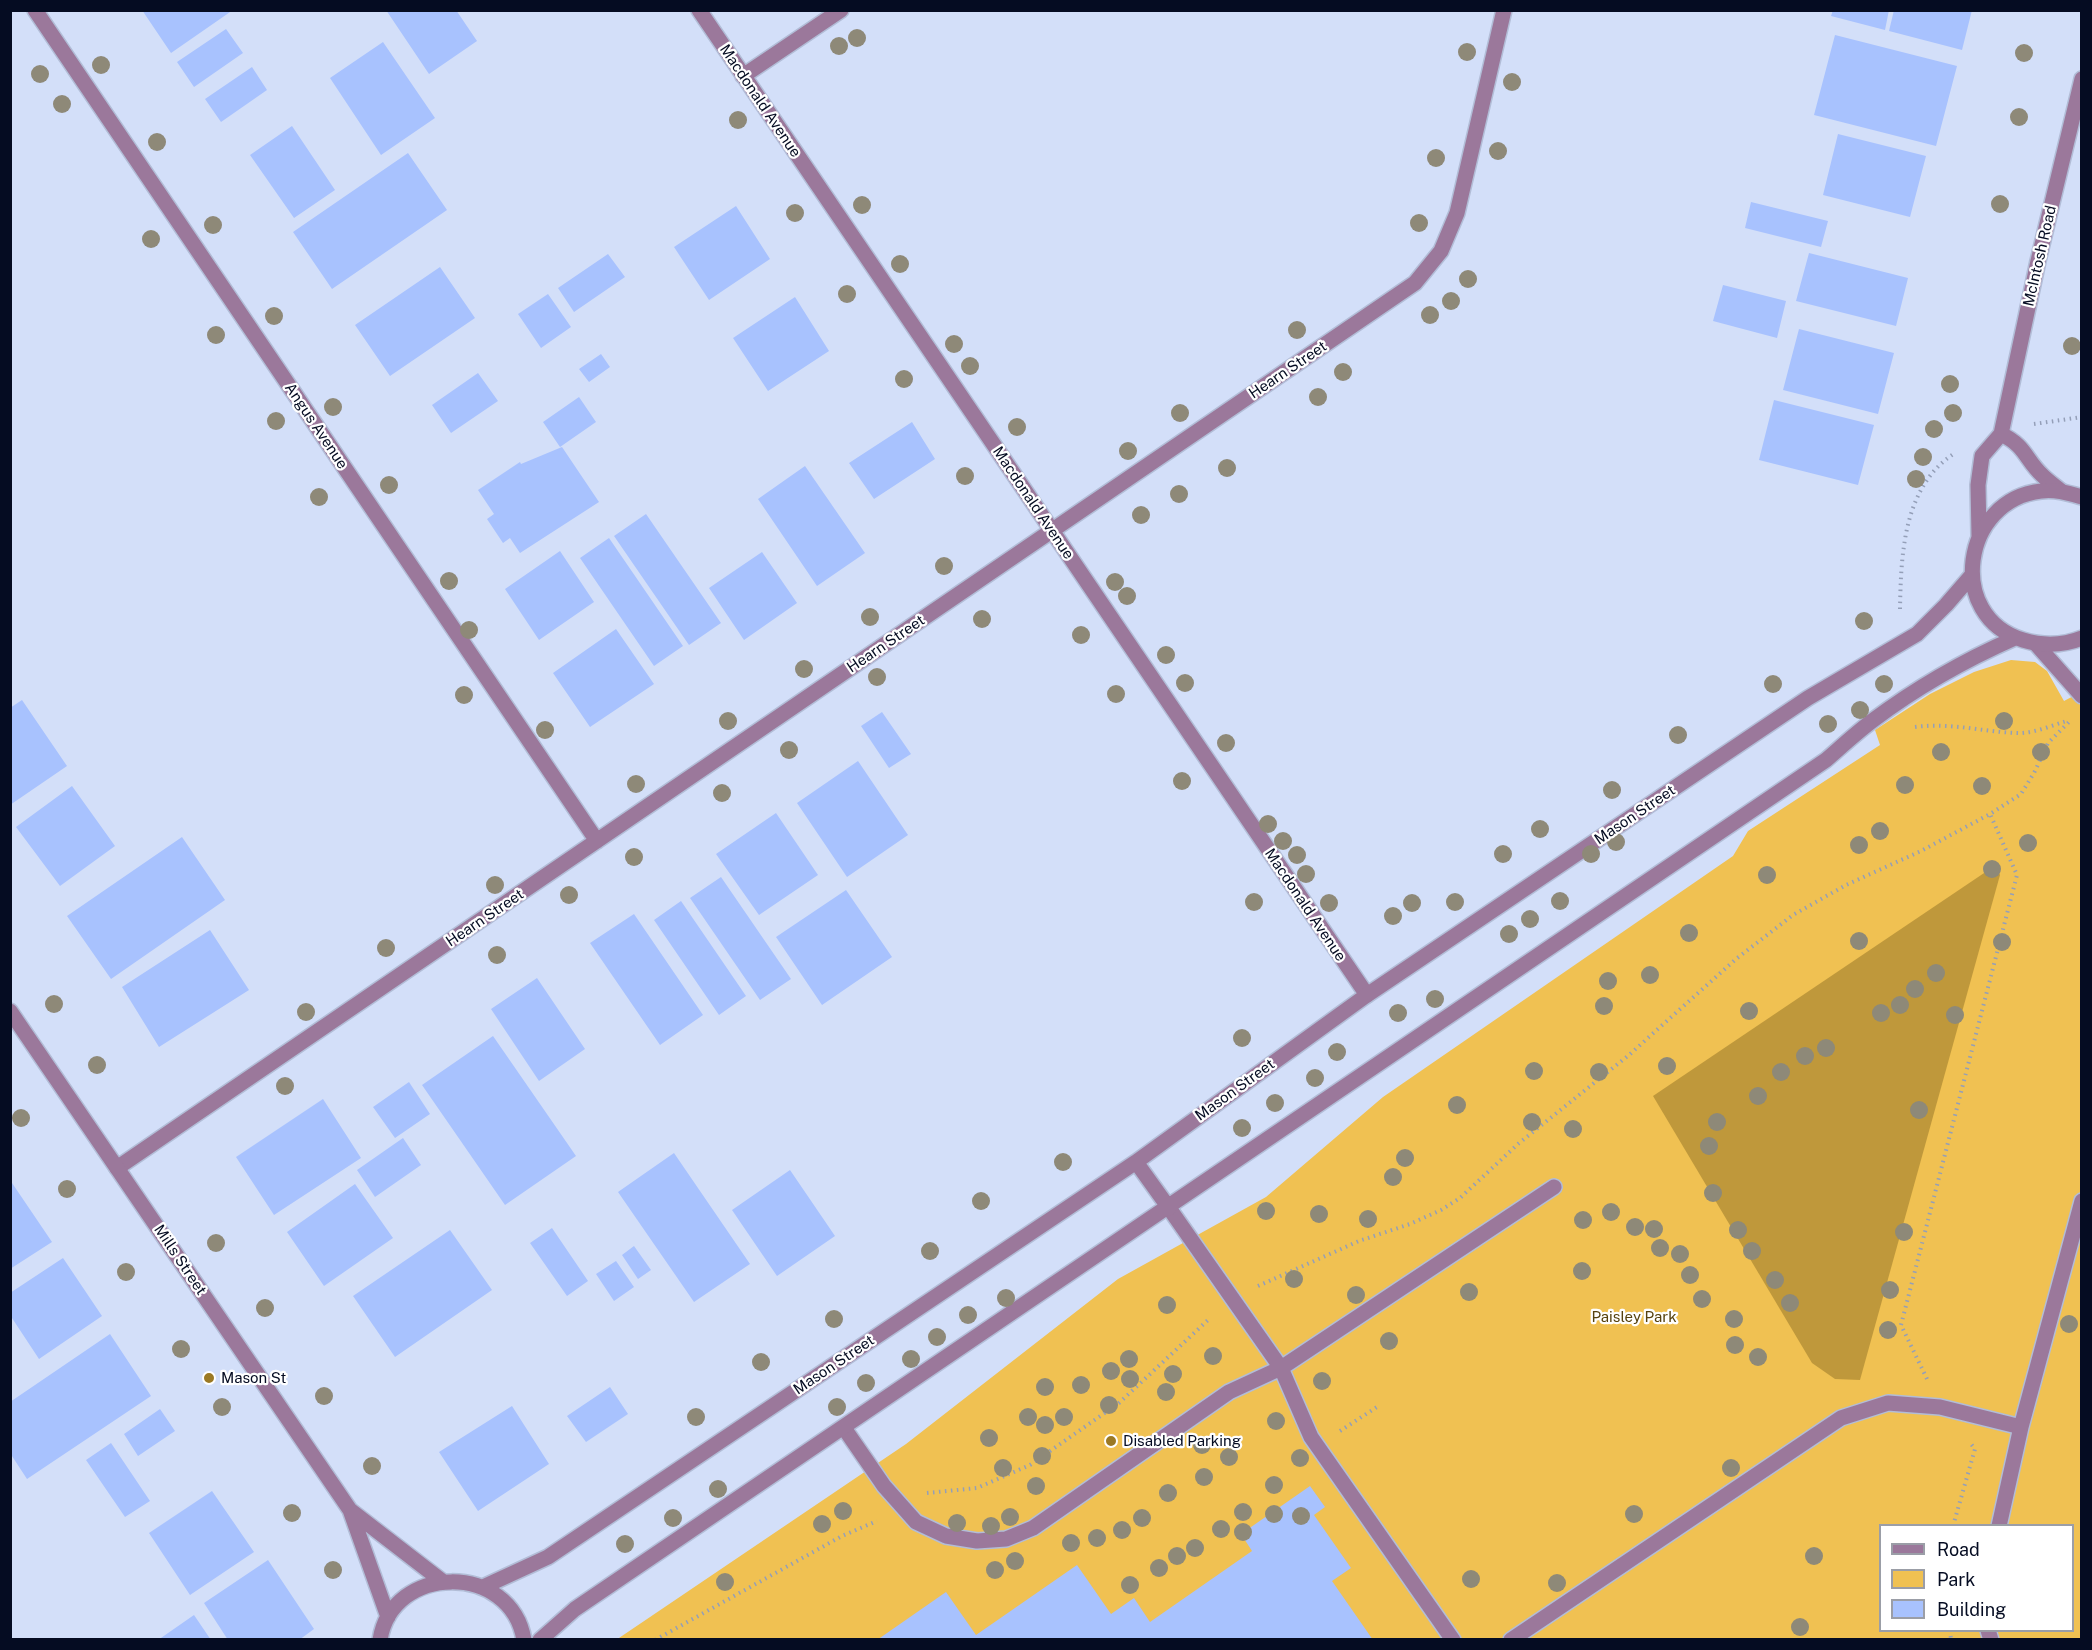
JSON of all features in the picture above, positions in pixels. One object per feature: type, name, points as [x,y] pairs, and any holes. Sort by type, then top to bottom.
[{"type":"street","name":"Angus Avenue","points":[[35,10],[597,841]]},
{"type":"street","name":"Macdonald Avenue","points":[[699,10],[1367,995]]},
{"type":"street","points":[[743,76],[841,10]]},
{"type":"street","name":"Hearn Street","points":[[117,1168],[1415,284],[1441,251],[1458,213],[1504,10]]},
{"type":"street","name":"McIntosh Road","points":[[1979,535],[1978,485],[1982,456],[2001,434],[2038,261],[2082,79]]},
{"type":"street","points":[[2001,434],[2014,440],[2041,474],[2061,491]]},
{"type":"street","points":[[2081,497],[2061,491],[2041,490],[2022,495],[2004,505],[1990,518],[1979,535],[1972,554],[1972,574],[1976,594],[1985,612],[1998,627],[2015,638],[2036,644],[2054,645],[2082,638]]},
{"type":"street","name":"Mason Street","points":[[483,1587],[548,1557],[1136,1162],[1367,995],[1798,705],[1917,634],[1972,574]]},
{"type":"street","points":[[540,1640],[575,1609],[1826,760],[1871,721],[1946,673],[1979,654],[2015,638]]},
{"type":"street","points":[[2036,644],[2082,696]]},
{"type":"street","name":"Mills Street","points":[[10,1011],[350,1510],[388,1617]]},
{"type":"street","points":[[1136,1162],[1281,1368],[1311,1437],[1453,1640]]},
{"type":"street","points":[[844,1428],[884,1486],[916,1522],[946,1536],[956,1538],[977,1541],[1006,1539],[1033,1528],[1229,1392],[1281,1368],[1554,1187]]},
{"type":"street","points":[[1999,1524],[2021,1427],[2082,1201]]},
{"type":"street","points":[[1511,1640],[1841,1418],[1888,1403],[1940,1407],[2021,1427]]},
{"type":"street","name":"Mills Street","points":[[350,1510],[442,1581]]},
{"type":"street","points":[[380,1640],[388,1617],[402,1600],[420,1587],[442,1581],[462,1581],[483,1587],[500,1598],[514,1613],[524,1640]]},
{"type":"path","points":[[2040,422],[2082,417]]},
{"type":"path","points":[[1898,617],[1900,562],[1914,504],[1931,476],[1958,451]]},
{"type":"path","points":[[1257,1287],[1359,1241],[1410,1224],[1441,1210],[1460,1198],[1518,1144],[1629,1055],[1763,936],[1846,885],[1921,851],[1990,814],[2021,794],[2048,743],[2071,720],[2025,733],[1996,732],[1937,724],[1906,729]]},
{"type":"path","points":[[1954,1524],[1975,1449],[1940,1407],[1901,1325],[2017,875],[1990,814]]},
{"type":"path","points":[[922,1494],[977,1488],[1030,1465],[1119,1403],[1208,1320]]},
{"type":"path","points":[[1336,1434],[1380,1406]]},
{"type":"path","points":[[655,1640],[842,1536],[881,1520]]},
{"type":"green space","name":"Paisley Park","points":[[2011,660],[2035,662],[2047,671],[2064,701],[2081,692],[2081,1639],[616,1640],[906,1444],[1118,1279],[1266,1197],[1383,1097],[1733,856],[1748,831],[1880,745],[1875,730],[1930,694],[1974,672]]},
{"type":"shaded area","points":[[1996,865],[2000,875],[1860,1380],[1835,1379],[1812,1363],[1653,1096]]},
{"type":"building","points":[[142,10],[233,10],[171,53]]},
{"type":"building","points":[[386,10],[456,10],[477,41],[429,74]]},
{"type":"building","points":[[1833,10],[1889,10],[1885,30],[1831,16]]},
{"type":"building","points":[[1894,10],[1972,10],[1962,50],[1889,31]]},
{"type":"building","points":[[226,29],[243,53],[194,87],[177,62]]},
{"type":"building","points":[[1835,35],[1957,66],[1936,146],[1814,115]]},
{"type":"building","points":[[383,42],[435,118],[381,155],[330,78]]},
{"type":"building","points":[[252,67],[267,90],[221,122],[205,99]]},
{"type":"building","points":[[292,126],[335,190],[294,218],[250,155]]},
{"type":"building","points":[[1838,134],[1926,156],[1910,217],[1823,195]]},
{"type":"building","points":[[408,153],[447,210],[332,289],[293,232]]},
{"type":"building","points":[[1751,202],[1828,221],[1821,247],[1745,228]]},
{"type":"building","points":[[736,206],[770,259],[709,300],[674,247]]},
{"type":"building","points":[[1809,253],[1908,278],[1896,326],[1796,301]]},
{"type":"building","points":[[608,254],[625,277],[574,312],[558,288]]},
{"type":"building","points":[[440,267],[475,318],[390,376],[355,325]]},
{"type":"building","points":[[1723,285],[1786,301],[1777,338],[1713,321]]},
{"type":"building","points":[[548,294],[571,327],[541,348],[518,314]]},
{"type":"building","points":[[795,297],[829,351],[768,391],[733,338]]},
{"type":"building","points":[[1799,329],[1894,353],[1878,414],[1783,390]]},
{"type":"building","points":[[601,354],[610,367],[589,382],[579,369]]},
{"type":"building","points":[[478,373],[498,401],[451,433],[432,405]]},
{"type":"building","points":[[579,397],[596,422],[560,447],[543,422]]},
{"type":"building","points":[[1774,400],[1874,425],[1858,485],[1759,460]]},
{"type":"building","points":[[912,422],[935,459],[874,499],[849,463]]},
{"type":"building","points":[[562,447],[599,502],[520,553],[510,538],[503,543],[487,519],[494,514],[478,490],[520,462],[521,464]]},
{"type":"building","points":[[805,466],[865,553],[817,586],[758,499]]},
{"type":"building","points":[[646,514],[721,623],[689,645],[614,536]]},
{"type":"building","points":[[609,538],[683,646],[654,666],[580,558]]},
{"type":"building","points":[[560,551],[594,602],[539,640],[505,589]]},
{"type":"building","points":[[762,552],[797,603],[744,640],[709,588]]},
{"type":"building","points":[[616,629],[654,684],[590,727],[553,673]]},
{"type":"building","points":[[22,700],[67,766],[10,805],[10,708]]},
{"type":"building","points":[[882,712],[911,754],[889,768],[861,726]]},
{"type":"building","points":[[858,761],[908,835],[847,877],[797,803]]},
{"type":"building","points":[[72,786],[115,846],[60,886],[16,827]]},
{"type":"building","points":[[776,813],[818,875],[759,915],[716,854]]},
{"type":"building","points":[[182,837],[225,900],[111,979],[67,916]]},
{"type":"building","points":[[721,877],[791,979],[760,1000],[690,898]]},
{"type":"building","points":[[846,890],[892,957],[822,1005],[776,937]]},
{"type":"building","points":[[681,901],[746,996],[719,1015],[654,920]]},
{"type":"building","points":[[634,914],[703,1015],[660,1045],[590,943]]},
{"type":"building","points":[[210,930],[249,990],[159,1047],[122,987]]},
{"type":"building","points":[[537,978],[585,1049],[539,1081],[491,1009]]},
{"type":"building","points":[[493,1036],[576,1156],[505,1205],[422,1085]]},
{"type":"building","points":[[409,1082],[430,1114],[395,1138],[373,1107]]},
{"type":"building","points":[[323,1099],[361,1158],[274,1215],[236,1157]]},
{"type":"building","points":[[403,1138],[421,1165],[375,1197],[357,1170]]},
{"type":"building","points":[[674,1153],[750,1264],[694,1302],[618,1192]]},
{"type":"building","points":[[790,1170],[835,1236],[777,1276],[732,1210]]},
{"type":"building","points":[[10,1180],[52,1242],[10,1269]]},
{"type":"building","points":[[355,1184],[393,1238],[324,1286],[287,1232]]},
{"type":"building","points":[[552,1228],[588,1281],[567,1296],[530,1243]]},
{"type":"building","points":[[450,1230],[492,1290],[395,1357],[353,1296]]},
{"type":"building","points":[[634,1246],[651,1270],[638,1279],[622,1255]]},
{"type":"building","points":[[63,1258],[102,1316],[39,1359],[10,1315],[10,1293]]},
{"type":"building","points":[[616,1261],[634,1287],[614,1301],[596,1274]]},
{"type":"building","points":[[110,1334],[151,1396],[27,1479],[10,1453],[10,1402]]},
{"type":"building","points":[[610,1387],[628,1414],[586,1442],[567,1416]]},
{"type":"building","points":[[512,1406],[549,1464],[478,1511],[439,1452]]},
{"type":"building","points":[[160,1409],[175,1431],[138,1456],[124,1434]]},
{"type":"building","points":[[111,1443],[150,1501],[125,1517],[86,1460]]},
{"type":"building","points":[[1310,1486],[1325,1507],[1314,1515],[1351,1568],[1332,1581],[1373,1640],[877,1640],[946,1592],[976,1635],[1077,1565],[1111,1614],[1134,1598],[1150,1622],[1252,1551],[1241,1534]]},
{"type":"building","points":[[212,1491],[254,1552],[190,1595],[149,1533]]},
{"type":"building","points":[[268,1560],[314,1629],[299,1640],[228,1640],[204,1603]]},
{"type":"building","points":[[194,1615],[211,1640],[158,1640]]},
{"type":"place","name":"Mason St","points":[[209,1378]]},
{"type":"place","name":"Disabled Parking","points":[[1111,1441]]}]
